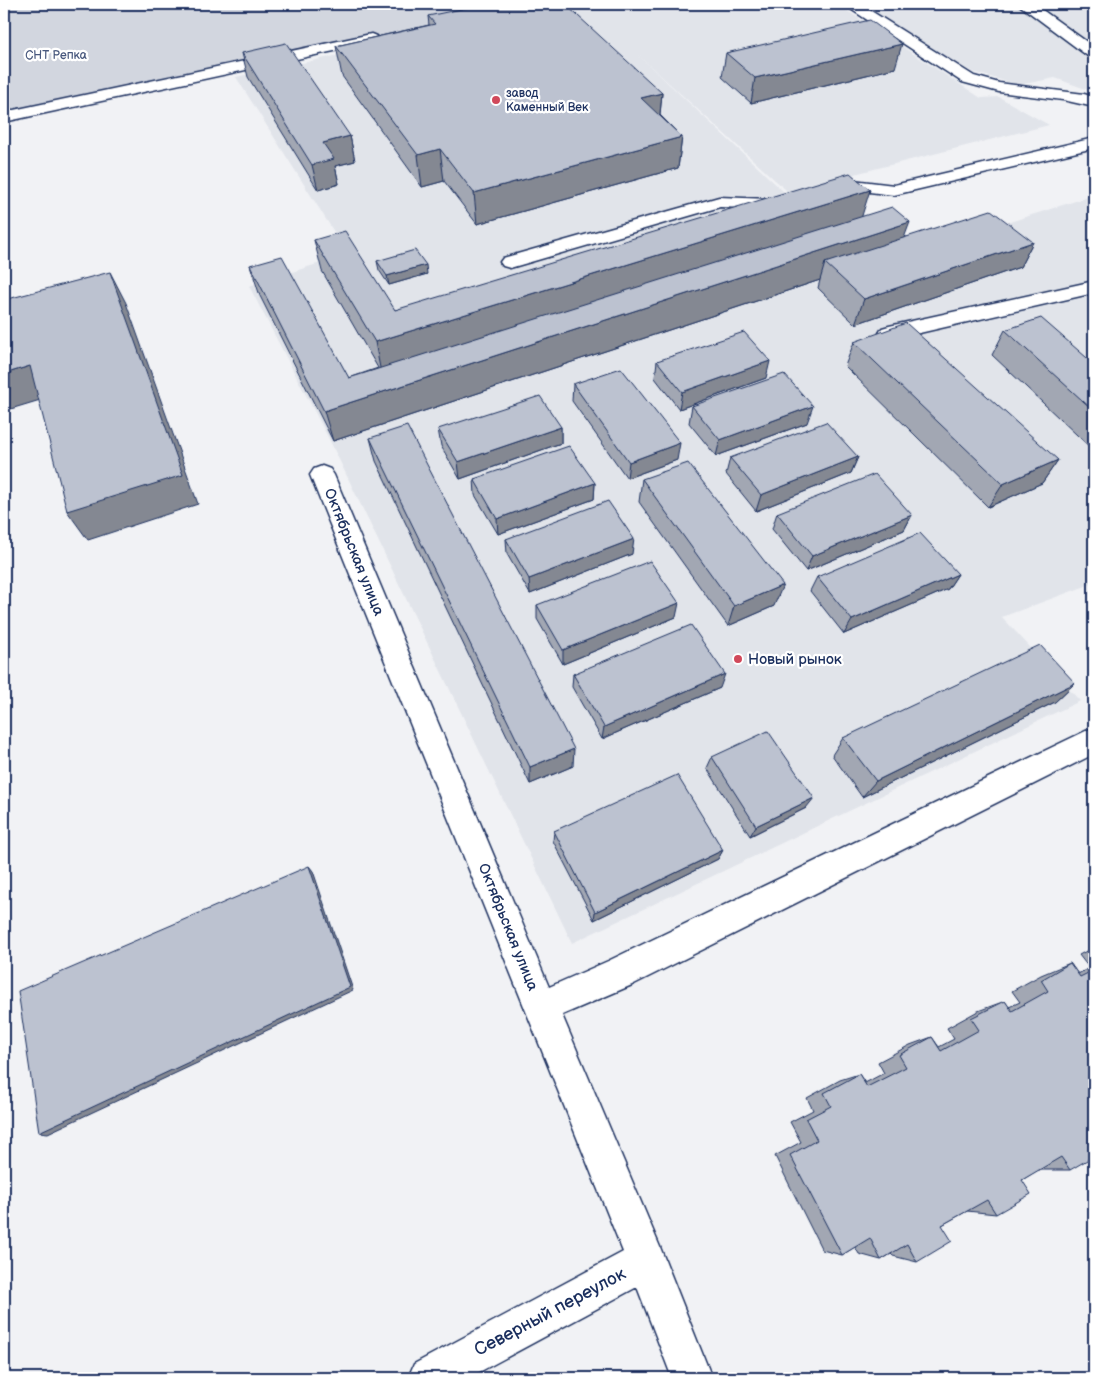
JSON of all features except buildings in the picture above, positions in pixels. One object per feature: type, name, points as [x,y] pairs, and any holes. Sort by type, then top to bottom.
[{"type":"street","points":[[850,4],[968,79],[983,85],[1061,95],[1094,102]]},
{"type":"street","points":[[1025,4],[1094,54]]},
{"type":"street","points":[[4,117],[391,35]]},
{"type":"street","points":[[510,262],[719,202],[768,204],[853,185],[894,190],[1094,143]]},
{"type":"street","points":[[889,334],[1094,286]]},
{"type":"street","name":"Октябрьская улица","points":[[322,475],[646,1261],[692,1378]]},
{"type":"street","points":[[540,1007],[620,973],[1094,740]]},
{"type":"street","name":"Северный переулок","points":[[428,1378],[646,1261]]},
{"type":"shaded area","points":[[579,4],[837,4],[981,98],[999,97],[1049,125],[787,191],[638,55],[800,207],[839,195],[913,253],[1094,195],[1094,583],[1002,617],[1080,701],[572,943],[332,445],[249,286],[348,254],[236,77]]},
{"type":"shaded area","points":[[862,4],[1094,4],[1094,92],[1055,78],[1019,85],[972,72],[928,47]]},
{"type":"green space","name":"СНТ Репка","points":[[4,4],[534,4],[4,118]]},
{"type":"place","name":"завод Каменный Век","points":[[496,100]]},
{"type":"place","name":"Новый рынок","points":[[738,659]]}]
